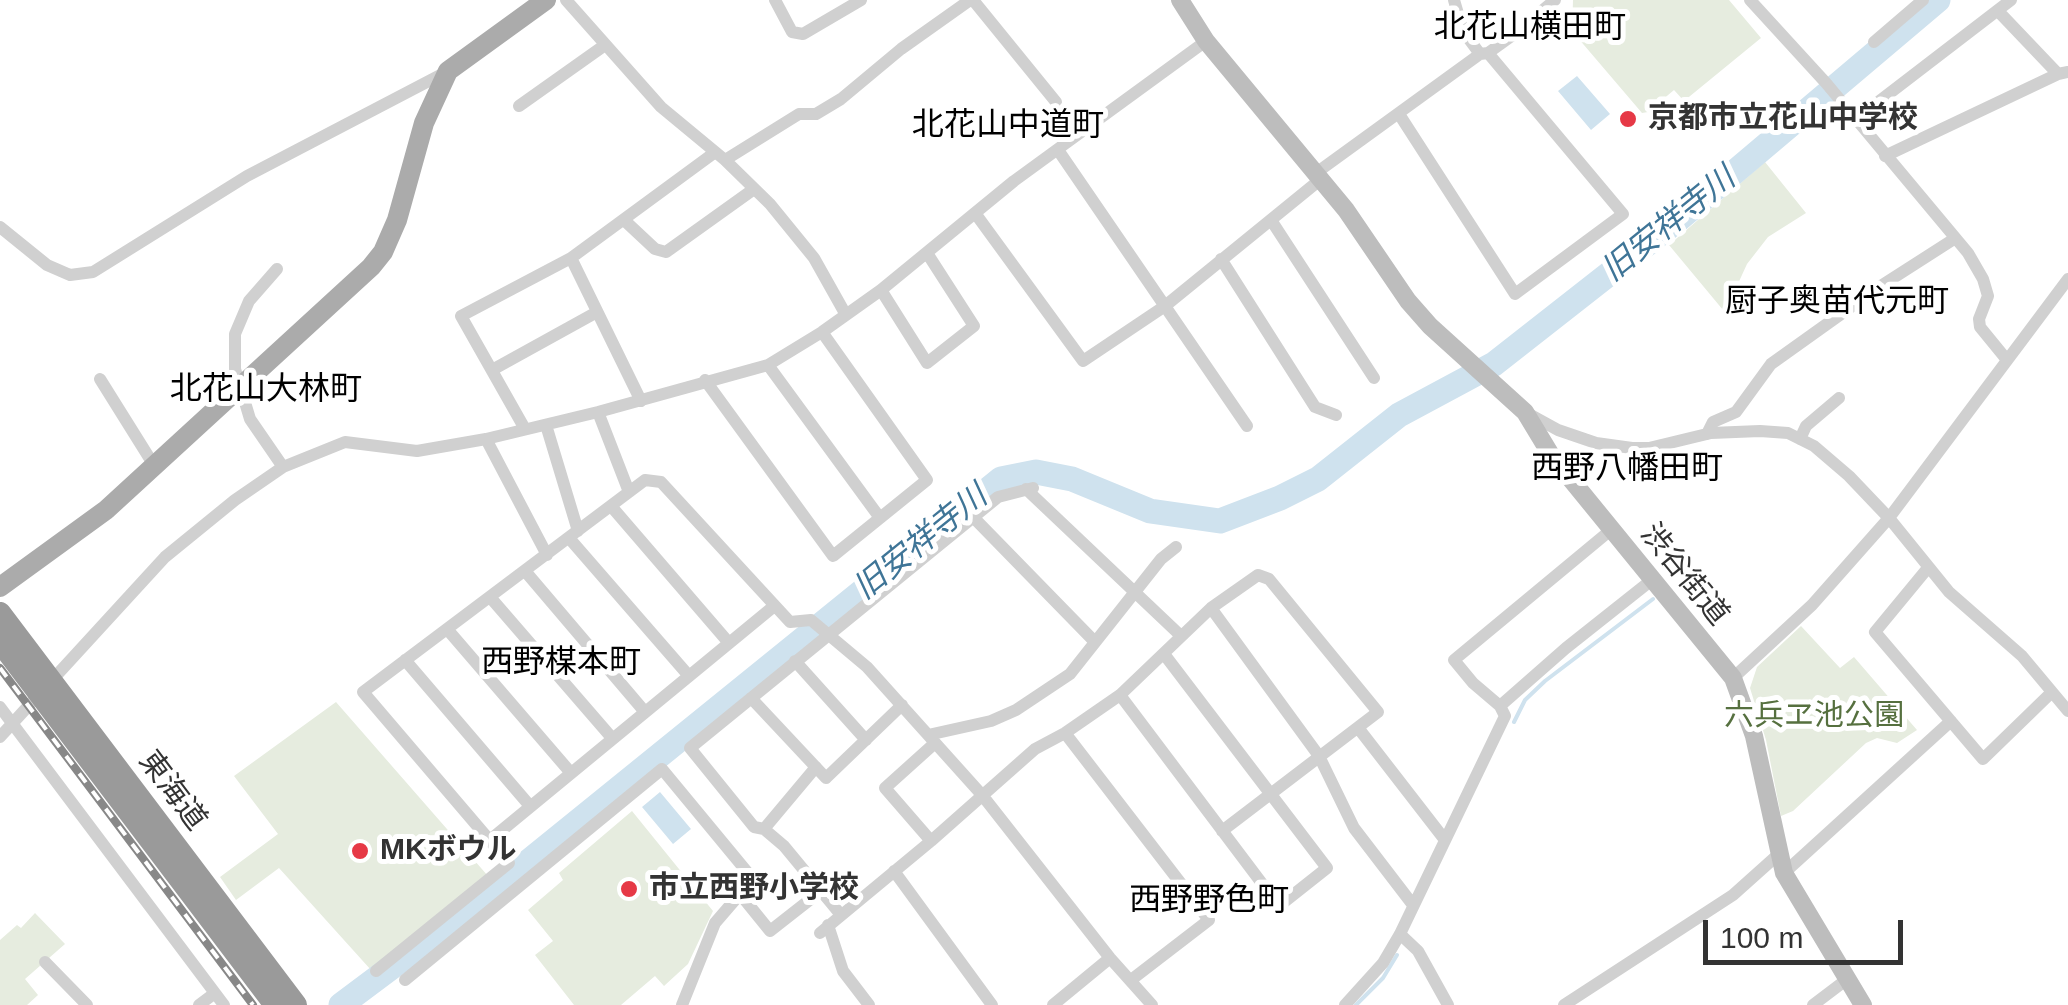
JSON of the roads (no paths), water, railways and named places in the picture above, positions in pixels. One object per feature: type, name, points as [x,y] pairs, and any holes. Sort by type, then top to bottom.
[{"type":"highway","name":"東海道","points":[[0,612],[46,689],[275,1005]]},
{"type":"highway","name":"東海道","points":[[0,642],[46,689],[296,1005]]},
{"type":"main road","points":[[0,587],[106,510],[378,259],[397,220],[424,123],[448,71],[546,0]]},
{"type":"main road","name":"渋谷街道","points":[[1182,1],[1206,41],[1319,176],[1408,300],[1524,412],[1551,455],[1734,678],[1754,736],[1784,873],[1863,1005]]},
{"type":"street","points":[[566,0],[662,108],[754,189],[814,258],[846,315]]},
{"type":"street","points":[[774,0],[792,32],[803,34],[861,0]]},
{"type":"street","points":[[526,429],[461,316],[571,258],[719,157],[799,114],[816,114],[841,99],[901,49],[971,0],[1056,102]]},
{"type":"street","points":[[1399,114],[1515,294],[1623,214],[1462,31],[1454,0]]},
{"type":"street","points":[[975,212],[1083,362],[1165,306],[1319,176],[1555,0]]},
{"type":"street","points":[[1750,0],[1968,253],[1983,279],[1988,301],[1978,318],[1980,327],[2007,360]]},
{"type":"street","points":[[1874,42],[1923,0]]},
{"type":"street","points":[[1856,119],[2011,0]]},
{"type":"street","points":[[1885,156],[2063,73],[1998,10]]},
{"type":"street","points":[[0,738],[165,557],[283,467],[346,442],[417,451],[486,440],[768,364],[881,290],[975,212],[1206,41]]},
{"type":"street","points":[[518,106],[605,46]]},
{"type":"street","points":[[0,226],[47,265],[70,275],[93,272],[247,176],[448,71]]},
{"type":"street","points":[[1058,150],[1248,426]]},
{"type":"street","points":[[624,220],[655,249],[666,252],[754,189]]},
{"type":"street","points":[[1271,220],[1374,378]]},
{"type":"street","points":[[1707,434],[1713,422],[1736,412],[1772,364],[1876,289],[1954,240]]},
{"type":"street","points":[[881,290],[927,363],[974,326],[927,252]]},
{"type":"street","points":[[571,258],[640,401]]},
{"type":"street","points":[[1221,259],[1315,408],[1336,415]]},
{"type":"street","points":[[277,269],[249,301],[235,334],[235,370],[250,419],[283,467]]},
{"type":"street","points":[[1734,678],[1812,605],[1889,518],[2068,279]]},
{"type":"street","points":[[492,370],[597,312]]},
{"type":"street","points":[[705,380],[833,556],[927,480],[822,332]]},
{"type":"street","points":[[768,364],[880,518]]},
{"type":"street","points":[[100,379],[155,467]]},
{"type":"street","points":[[1800,439],[1806,426],[1839,398]]},
{"type":"street","points":[[598,412],[629,492]]},
{"type":"street","points":[[1524,412],[1558,430],[1596,443],[1632,448],[1649,448],[1707,434],[1760,431],[1788,433],[1800,439],[1830,458],[1889,518],[1949,592],[2003,636],[2068,711]]},
{"type":"street","points":[[546,425],[574,534],[689,676]]},
{"type":"street","points":[[486,440],[547,555]]},
{"type":"street","points":[[376,971],[509,864],[363,692],[645,480],[661,482],[790,622],[812,620],[902,705],[982,796],[1152,1005]]},
{"type":"street","points":[[841,915],[784,846],[764,829],[754,827],[690,748],[973,516],[998,497],[1030,488],[1180,635]]},
{"type":"street","points":[[611,506],[729,643]]},
{"type":"street","points":[[973,516],[1094,642]]},
{"type":"street","points":[[1345,1005],[1383,962],[1400,934],[1505,716],[1500,706],[1454,660],[1612,529]]},
{"type":"street","points":[[932,841],[885,788],[931,739],[1016,710],[1070,674],[1161,559],[1176,547]]},
{"type":"street","points":[[1927,568],[1875,632],[1984,758],[2052,692]]},
{"type":"street","points":[[525,571],[645,712]]},
{"type":"street","points":[[869,1005],[842,971],[824,929],[932,841],[1035,749],[1120,696],[1180,635],[1258,575],[1270,579],[1378,712],[1222,831]]},
{"type":"street","points":[[1500,706],[1653,579]]},
{"type":"street","points":[[490,597],[612,738]]},
{"type":"street","points":[[490,840],[773,607]]},
{"type":"street","points":[[1211,608],[1319,756],[1354,828],[1413,905]]},
{"type":"street","points":[[447,629],[571,773]]},
{"type":"street","points":[[1120,696],[1279,906],[1326,868],[1164,654]]},
{"type":"street","points":[[405,660],[530,806]]},
{"type":"street","points":[[795,662],[866,740]]},
{"type":"street","points":[[751,698],[826,778],[902,705]]},
{"type":"street","points":[[0,707],[224,1005]]},
{"type":"street","points":[[1784,873],[1951,721]]},
{"type":"street","points":[[1359,728],[1445,840]]},
{"type":"street","points":[[1065,733],[1209,920],[1131,980]]},
{"type":"street","points":[[764,829],[816,768]]},
{"type":"street","points":[[404,980],[662,769],[748,874],[740,894],[716,923],[682,1005]]},
{"type":"street","points":[[1564,1005],[1732,895],[1781,852]]},
{"type":"street","points":[[894,871],[992,1005]]},
{"type":"street","points":[[476,890],[491,909]]},
{"type":"street","points":[[740,894],[770,930],[821,891]]},
{"type":"street","points":[[1400,934],[1418,951],[1448,1005]]},
{"type":"street","points":[[1053,1005],[1110,958]]},
{"type":"street","points":[[45,962],[87,1005]]},
{"type":"street","points":[[1812,1005],[1846,980]]},
{"type":"street","points":[[199,1005],[215,993]]},
{"type":"water","points":[[1577,76],[1610,114],[1591,130],[1558,91]]},
{"type":"water","points":[[660,792],[691,829],[673,844],[642,807]]},
{"type":"waterway","name":"旧安祥寺川","points":[[341,1005],[476,904],[1001,479],[1036,472],[1072,479],[1150,511],[1220,521],[1318,479],[1399,415],[1494,364],[1679,219],[1938,0]]},
{"type":"waterway","points":[[1514,722],[1525,700],[1545,681],[1653,599]]},
{"type":"waterway","points":[[1356,1005],[1383,978],[1397,955]]},
{"type":"railway","points":[[0,668],[253,1005]]},
{"type":"place","name":"京都市立花山中学校","points":[[1628,119]]},
{"type":"place","name":"MKボウル","points":[[360,851]]},
{"type":"place","name":"市立西野小学校","points":[[629,889]]},
{"type":"district","name":"北花山横田町","points":[[1530,28]]},
{"type":"district","name":"北花山中道町","points":[[1008,126]]},
{"type":"district","name":"厨子奥苗代元町","points":[[1837,302]]},
{"type":"district","name":"北花山大林町","points":[[266,390]]},
{"type":"district","name":"西野八幡田町","points":[[1627,469]]},
{"type":"district","name":"西野楳本町","points":[[561,663]]},
{"type":"district","name":"西野野色町","points":[[1209,901]]},
{"type":"park label","name":"六兵ヱ池公園","points":[[1814,717]]}]
